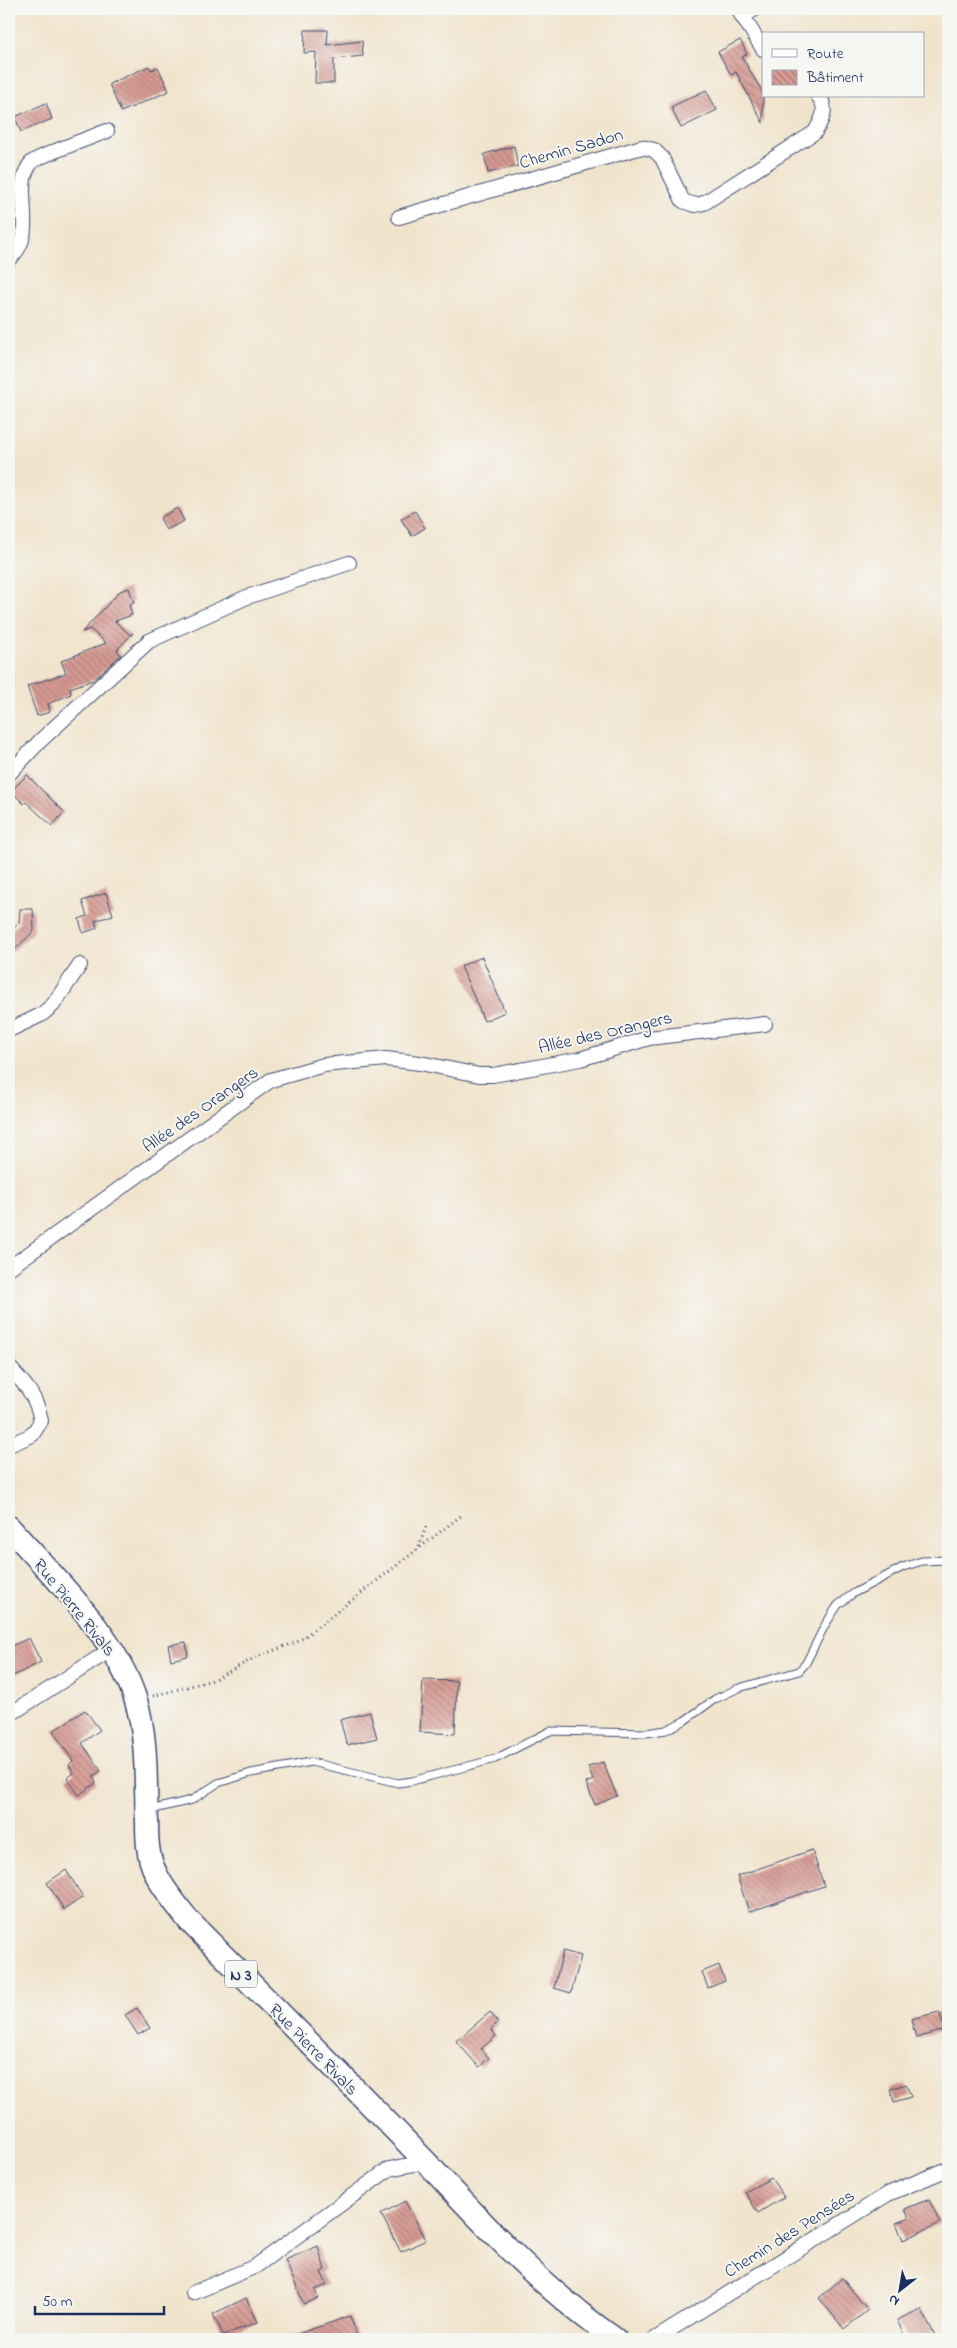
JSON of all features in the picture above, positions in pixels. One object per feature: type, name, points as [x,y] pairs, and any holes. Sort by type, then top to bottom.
[{"type":"main road","name":"Rue Pierre Rivals","points":[[9,1527],[99,1630],[112,1649],[136,1701],[143,1735],[149,1854],[163,1885],[189,1921],[530,2271],[565,2303],[614,2339]]},
{"type":"street","points":[[755,9],[740,13],[762,47]]},
{"type":"street","name":"Chemin Sadon","points":[[399,217],[642,147],[654,150],[662,158],[683,201],[695,205],[704,203],[815,132],[825,115],[823,101],[820,98]]},
{"type":"street","points":[[9,259],[20,247],[24,228],[25,175],[33,161],[107,131]]},
{"type":"street","points":[[9,774],[41,740],[149,641],[247,597],[349,563]]},
{"type":"street","points":[[9,1030],[41,1015],[53,1005],[80,965]]},
{"type":"street","name":"Allée des Orangers","points":[[9,1268],[271,1080],[324,1065],[386,1059],[420,1063],[479,1075],[493,1075],[580,1059],[649,1038],[765,1024]]},
{"type":"street","points":[[9,1367],[24,1382],[39,1405],[41,1420],[32,1436],[9,1445]]},
{"type":"street","points":[[9,1714],[112,1649]]},
{"type":"street","points":[[193,2293],[256,2266],[389,2169],[425,2162]]},
{"type":"street","name":"Chemin des Pensées","points":[[654,2339],[888,2194],[948,2169]]},
{"type":"lane","points":[[146,1810],[192,1800],[218,1783],[251,1773],[311,1762],[398,1783],[495,1759],[550,1731],[646,1732],[666,1730],[684,1721],[716,1699],[732,1692],[799,1671],[806,1663],[825,1625],[838,1605],[854,1593],[903,1567],[922,1561],[948,1560]]},
{"type":"path","points":[[136,1701],[213,1680],[256,1657],[299,1641],[462,1515]]},
{"type":"path","points":[[419,1547],[426,1526]]},
{"type":"building","points":[[305,30],[328,30],[327,45],[362,41],[363,56],[334,59],[334,83],[315,83],[316,52],[304,53]]},
{"type":"building","points":[[740,40],[747,54],[742,57],[762,91],[763,123],[736,72],[731,75],[718,52]]},
{"type":"building","points":[[149,66],[151,70],[158,67],[169,91],[121,112],[109,84]]},
{"type":"building","points":[[706,90],[717,110],[681,128],[671,107]]},
{"type":"building","points":[[46,103],[52,119],[21,132],[15,117]]},
{"type":"building","points":[[514,146],[518,166],[488,173],[484,154]]},
{"type":"building","points":[[177,508],[184,521],[166,530],[160,518]]},
{"type":"building","points":[[415,511],[425,528],[412,536],[401,519]]},
{"type":"building","points":[[129,588],[134,603],[129,605],[132,615],[115,621],[130,635],[133,633],[117,650],[121,655],[93,680],[70,688],[71,694],[48,704],[50,712],[37,716],[27,686],[66,673],[61,661],[106,643],[90,629],[82,632],[120,591]]},
{"type":"building","points":[[27,775],[64,812],[52,826],[11,791]]},
{"type":"building","points":[[106,893],[113,915],[95,921],[97,928],[83,933],[79,919],[87,916],[82,901]]},
{"type":"building","points":[[20,909],[33,909],[34,931],[9,955],[9,933],[19,923]]},
{"type":"building","points":[[482,957],[505,1012],[484,1021],[461,966]]},
{"type":"building","points":[[29,1638],[41,1662],[9,1678],[9,1647]]},
{"type":"building","points":[[186,1642],[188,1656],[171,1660],[168,1645]]},
{"type":"building","points":[[423,1680],[457,1681],[455,1734],[420,1732]]},
{"type":"building","points":[[85,1710],[100,1730],[82,1743],[101,1771],[93,1776],[96,1783],[79,1795],[67,1778],[74,1773],[69,1765],[73,1761],[53,1731]]},
{"type":"building","points":[[370,1712],[377,1738],[347,1745],[340,1720]]},
{"type":"building","points":[[603,1762],[617,1796],[595,1805],[586,1783],[593,1780],[588,1767]]},
{"type":"building","points":[[812,1850],[824,1886],[749,1912],[737,1876]]},
{"type":"building","points":[[66,1870],[83,1897],[64,1910],[47,1883]]},
{"type":"building","points":[[563,1951],[581,1956],[571,1993],[554,1988]]},
{"type":"building","points":[[719,1965],[725,1981],[708,1988],[702,1972]]},
{"type":"building","points":[[137,2008],[150,2028],[138,2035],[125,2015]]},
{"type":"building","points":[[490,2012],[498,2022],[491,2029],[496,2036],[481,2049],[489,2058],[479,2067],[456,2041]]},
{"type":"building","points":[[939,2012],[945,2030],[916,2038],[911,2019]]},
{"type":"building","points":[[906,2084],[911,2097],[894,2102],[890,2089]]},
{"type":"building","points":[[771,2178],[784,2197],[758,2213],[745,2192]]},
{"type":"building","points":[[929,2199],[940,2223],[903,2240],[896,2223],[909,2218],[905,2209]]},
{"type":"building","points":[[405,2201],[426,2240],[401,2252],[381,2214]]},
{"type":"building","points":[[318,2246],[325,2270],[321,2272],[327,2285],[315,2290],[318,2298],[304,2304],[285,2260]]},
{"type":"building","points":[[842,2278],[868,2310],[844,2329],[819,2298]]},
{"type":"building","points":[[246,2298],[258,2322],[223,2335],[213,2314]]},
{"type":"building","points":[[921,2309],[937,2339],[906,2339],[897,2320]]},
{"type":"building","points":[[350,2316],[358,2339],[290,2339],[289,2337]]}]
